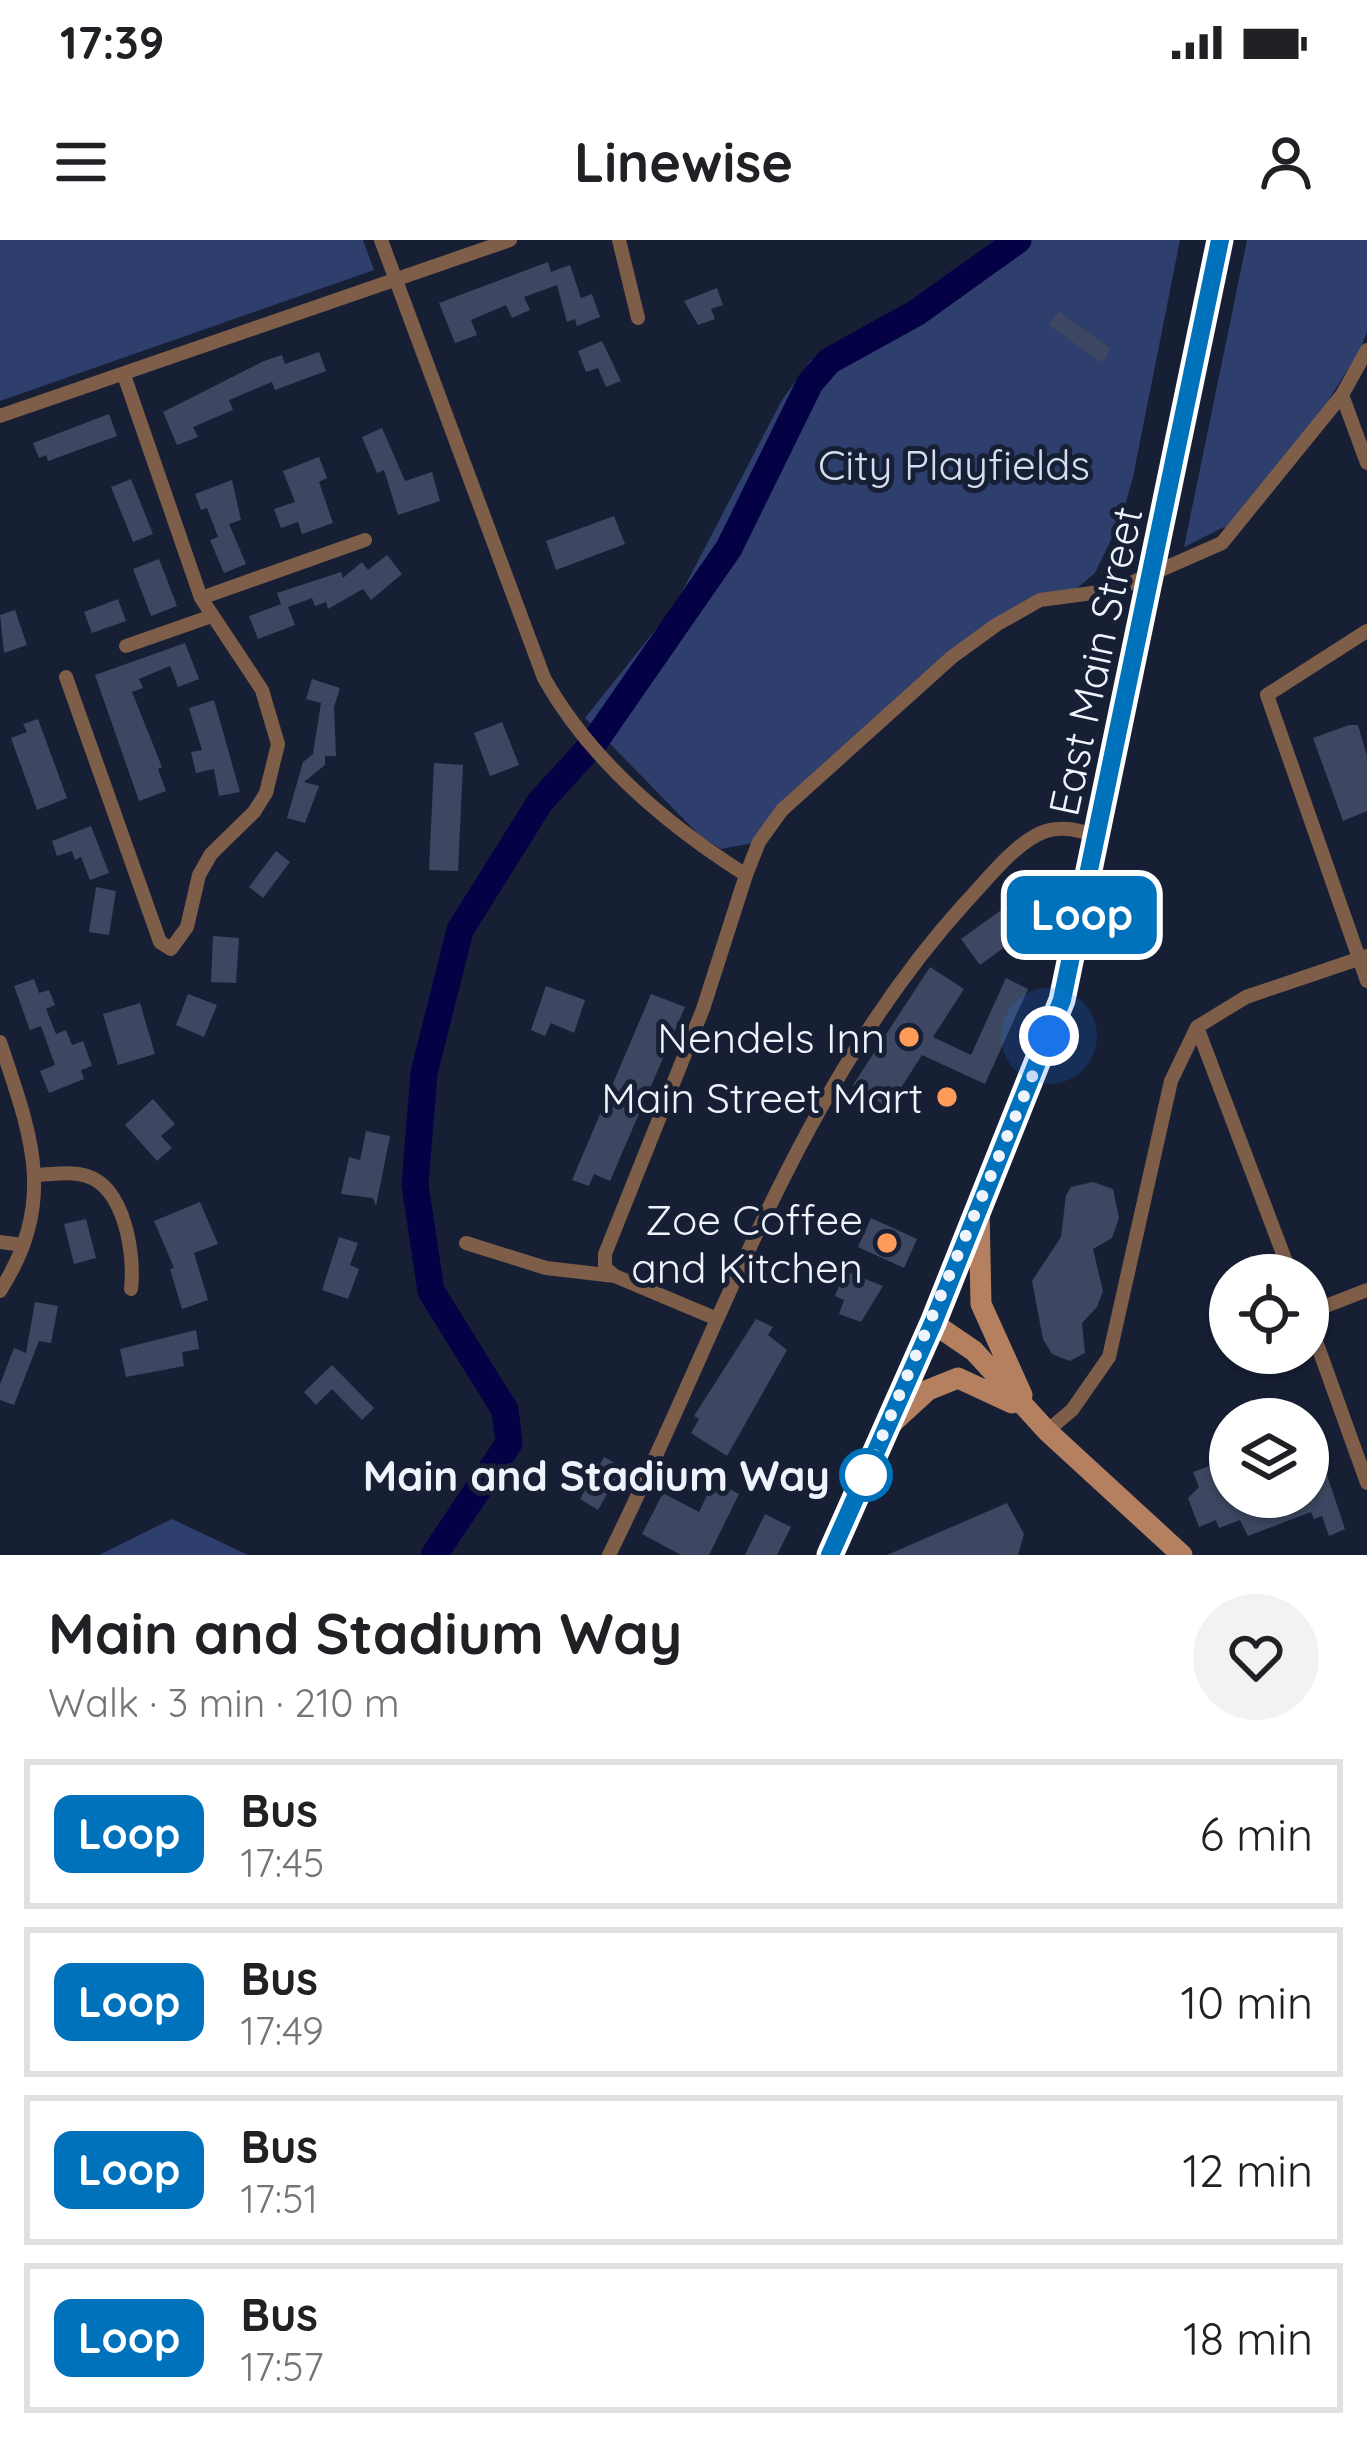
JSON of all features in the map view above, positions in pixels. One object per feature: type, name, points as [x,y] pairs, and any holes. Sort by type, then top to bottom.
[{"type":"main road","name":"East Main Street","points":[[830,1555],[891,1424],[1062,1000],[1100,836],[1220,240]]},
{"type":"main road","points":[[979,1209],[985,1322],[1029,1412]]},
{"type":"main road","points":[[933,1323],[974,1351],[1047,1431],[1182,1555]]},
{"type":"main road","points":[[891,1424],[928,1390],[958,1378],[1029,1412]]},
{"type":"street","points":[[381,240],[544,678],[578,728],[618,772],[691,840],[746,875]]},
{"type":"street","points":[[0,416],[509,240]]},
{"type":"street","points":[[619,240],[638,318]]},
{"type":"street","points":[[717,1319],[615,1276],[605,1268],[605,1254],[703,1009],[759,842],[782,810],[952,657],[996,625],[1040,600],[1115,590],[1195,559],[1234,531],[1342,395],[1367,350]]},
{"type":"street","points":[[66,677],[160,942],[171,949],[188,927],[200,875],[211,854],[254,812],[275,770],[273,717],[262,690],[201,598],[124,375]]},
{"type":"street","points":[[1342,395],[1367,463]]},
{"type":"street","points":[[201,598],[365,540]]},
{"type":"street","points":[[126,646],[209,616]]},
{"type":"street","points":[[1367,631],[1267,695],[1363,957],[1367,981]]},
{"type":"street","points":[[609,1555],[667,1438],[799,1141],[884,1000],[927,945],[1033,837],[1063,828],[1100,836]]},
{"type":"street","points":[[1047,1431],[1072,1410],[1109,1357],[1172,1081],[1197,1028],[1246,997],[1363,957]]},
{"type":"street","points":[[1197,1028],[1283,1254]]},
{"type":"street","points":[[0,1042],[30,1132],[38,1175],[22,1245],[0,1291]]},
{"type":"street","points":[[38,1175],[75,1174],[106,1187],[116,1201],[134,1266],[131,1289]]},
{"type":"street","points":[[0,1242],[22,1245]]},
{"type":"street","points":[[466,1243],[546,1268],[615,1276]]},
{"type":"street","points":[[1329,1307],[1367,1290]]},
{"type":"street","points":[[1328,1374],[1367,1483]]},
{"type":"green space","points":[[0,240],[363,240],[374,270],[0,401]]},
{"type":"green space","name":"City Playfields","points":[[995,240],[1180,240],[1121,519],[1095,573],[1070,594],[996,625],[878,723],[759,842],[721,849],[699,835],[585,718],[675,605],[782,400],[810,361],[899,310]]},
{"type":"green space","points":[[1247,240],[1367,240],[1367,332],[1326,404],[1228,530],[1224,527],[1184,547]]},
{"type":"green space","points":[[172,1519],[248,1555],[99,1555]]},
{"type":"building","points":[[548,262],[551,272],[570,265],[581,298],[592,294],[600,317],[577,326],[575,319],[567,322],[557,285],[524,297],[530,310],[512,318],[506,305],[471,320],[477,335],[455,343],[439,303]]},
{"type":"building","points":[[717,288],[723,305],[711,309],[715,319],[698,325],[684,301]]},
{"type":"building","points":[[1059,311],[1111,349],[1102,363],[1049,325]]},
{"type":"building","points":[[602,341],[621,381],[606,387],[598,368],[586,372],[578,351]]},
{"type":"building","points":[[319,352],[326,371],[275,390],[272,382],[229,400],[233,410],[193,427],[198,437],[177,445],[163,412],[264,361],[282,355],[285,364]]},
{"type":"building","points":[[109,414],[117,436],[48,461],[46,455],[39,458],[33,443]]},
{"type":"building","points":[[382,428],[405,481],[432,472],[440,501],[398,515],[384,470],[377,473],[362,437]]},
{"type":"building","points":[[319,457],[327,478],[319,482],[333,523],[302,534],[298,522],[281,528],[274,509],[295,502],[283,471]]},
{"type":"building","points":[[131,479],[153,534],[133,542],[111,487]]},
{"type":"building","points":[[232,480],[241,520],[229,524],[246,564],[224,573],[210,540],[218,537],[207,508],[201,510],[195,494]]},
{"type":"building","points":[[614,516],[625,544],[556,570],[546,541]]},
{"type":"building","points":[[387,555],[402,574],[371,600],[363,589],[328,609],[326,602],[315,606],[312,598],[288,607],[295,625],[258,639],[249,616],[281,604],[277,593],[341,572],[343,578],[362,562],[368,570]]},
{"type":"building","points":[[159,559],[177,606],[151,616],[133,569]]},
{"type":"building","points":[[118,599],[126,621],[92,633],[84,612]]},
{"type":"building","points":[[15,610],[27,645],[4,653],[0,615]]},
{"type":"building","points":[[185,643],[199,679],[178,687],[170,666],[139,679],[143,688],[132,692],[162,767],[158,769],[166,791],[139,801],[95,675]]},
{"type":"building","points":[[312,679],[340,688],[334,707],[336,756],[325,756],[325,765],[304,782],[319,786],[305,823],[287,818],[303,762],[313,754],[321,703],[306,699]]},
{"type":"building","points":[[214,700],[240,792],[219,796],[214,769],[196,773],[191,752],[202,750],[189,708]]},
{"type":"building","points":[[38,719],[67,798],[37,810],[11,738],[27,732],[23,724]]},
{"type":"building","points":[[502,722],[519,765],[490,776],[474,733]]},
{"type":"building","points":[[1358,725],[1367,756],[1367,811],[1343,821],[1313,738]]},
{"type":"building","points":[[434,763],[463,765],[458,871],[429,870]]},
{"type":"building","points":[[91,826],[109,873],[90,880],[81,857],[75,860],[72,851],[57,856],[52,841]]},
{"type":"building","points":[[276,851],[290,862],[263,898],[249,887]]},
{"type":"building","points":[[96,887],[116,891],[109,935],[89,932]]},
{"type":"building","points":[[1025,893],[1043,919],[980,965],[961,939]]},
{"type":"building","points":[[213,936],[239,938],[236,983],[211,982]]},
{"type":"building","name":"Nendels Inn","points":[[930,967],[964,989],[933,1037],[971,1055],[1006,978],[1028,989],[985,1084],[922,1055],[888,1108],[853,1085]]},
{"type":"building","points":[[34,979],[39,993],[49,990],[55,1005],[46,1009],[56,1034],[66,1030],[72,1045],[83,1041],[92,1066],[81,1070],[84,1079],[49,1093],[40,1071],[55,1065],[41,1026],[30,1030],[14,986]]},
{"type":"building","points":[[546,986],[585,1000],[574,1033],[551,1023],[545,1036],[531,1030]]},
{"type":"building","points":[[188,994],[217,1005],[204,1037],[176,1025]]},
{"type":"building","points":[[651,994],[685,1007],[610,1181],[594,1174],[589,1186],[572,1180]]},
{"type":"building","points":[[140,1003],[155,1054],[118,1065],[103,1014]]},
{"type":"building","points":[[153,1099],[175,1124],[161,1136],[172,1148],[157,1161],[125,1125]]},
{"type":"building","points":[[366,1131],[390,1136],[376,1206],[373,1198],[341,1194],[349,1157],[360,1160]]},
{"type":"building","points":[[1093,1182],[1113,1189],[1119,1218],[1112,1238],[1093,1249],[1103,1291],[1097,1307],[1082,1323],[1085,1353],[1070,1361],[1052,1354],[1043,1339],[1032,1281],[1061,1237],[1066,1195],[1071,1187]]},
{"type":"building","points":[[200,1202],[218,1244],[194,1253],[208,1300],[182,1309],[170,1269],[174,1268],[154,1221]]},
{"type":"building","name":"Zoe Coffee and Kitchen","points":[[871,1218],[917,1239],[904,1268],[858,1247]]},
{"type":"building","points":[[86,1219],[96,1258],[74,1264],[64,1224]]},
{"type":"building","points":[[339,1237],[358,1243],[350,1265],[359,1269],[348,1299],[322,1290]]},
{"type":"building","points":[[845,1271],[883,1286],[861,1322],[839,1314],[844,1300],[835,1296]]},
{"type":"building","points":[[35,1302],[58,1306],[51,1343],[39,1341],[14,1405],[0,1400],[0,1384],[14,1348],[26,1353]]},
{"type":"building","points":[[756,1319],[773,1327],[768,1335],[787,1350],[727,1456],[691,1433],[699,1419],[694,1416]]},
{"type":"building","points":[[196,1330],[199,1349],[182,1352],[184,1366],[126,1377],[120,1349]]},
{"type":"building","points":[[332,1365],[374,1408],[362,1420],[332,1389],[316,1405],[304,1392]]},
{"type":"building","points":[[604,1457],[622,1467],[598,1510],[580,1499]]},
{"type":"building","points":[[1209,1466],[1209,1518],[1295,1518],[1248,1536],[1240,1520],[1219,1528],[1216,1520],[1199,1527],[1188,1498],[1199,1487],[1193,1472]]},
{"type":"building","points":[[714,1481],[739,1494],[709,1555],[681,1555],[642,1534],[663,1493],[699,1512]]},
{"type":"building","points":[[1329,1481],[1345,1529],[1329,1536],[1323,1518],[1329,1518]]},
{"type":"building","points":[[1007,1503],[1024,1534],[1018,1555],[887,1555]]},
{"type":"building","points":[[765,1514],[791,1527],[777,1555],[745,1555]]},
{"type":"waterway","points":[[434,1555],[509,1443],[505,1410],[431,1291],[415,1185],[424,1073],[460,930],[540,802],[593,744],[729,548],[810,383],[829,361],[916,313],[1018,240]]},
{"type":"bus line","name":"Loop","points":[[830,1555],[891,1424],[1062,1000],[1104,816],[1220,240]]},
{"type":"place","name":"Nendels Inn","points":[[909,1037]]},
{"type":"place","name":"Main Street Mart","points":[[947,1097]]},
{"type":"place","name":"Zoe Coffee and Kitchen","points":[[887,1243]]},
{"type":"place","name":"Main and Stadium Way","points":[[866,1475]]},
{"type":"route","points":[[866,1475],[1049,1036]]}]
